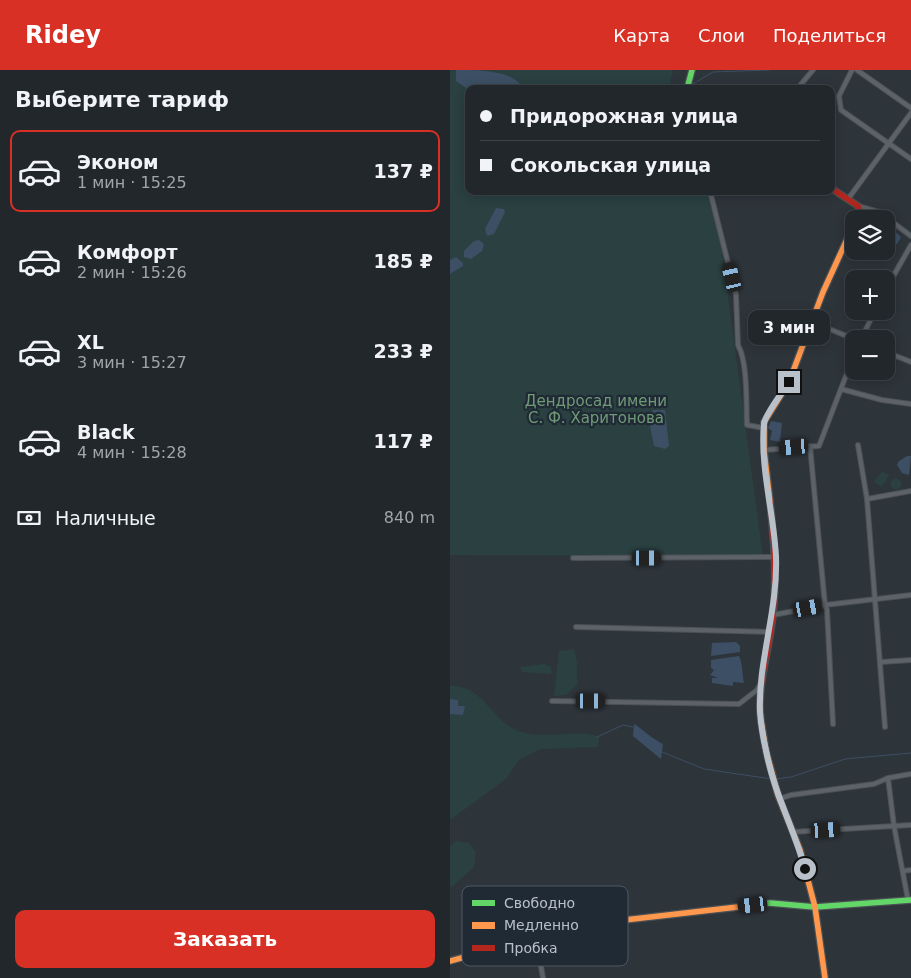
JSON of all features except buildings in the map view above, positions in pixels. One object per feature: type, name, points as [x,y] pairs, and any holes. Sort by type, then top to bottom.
[{"type":"street","points":[[687,85],[692,70]]},
{"type":"street","points":[[800,85],[813,70]]},
{"type":"street","points":[[852,70],[839,96],[841,110],[911,159]]},
{"type":"street","points":[[857,70],[911,108]]},
{"type":"street","points":[[848,199],[911,113]]},
{"type":"street","points":[[835,191],[858,206],[879,212],[911,236]]},
{"type":"street","points":[[711,195],[736,295],[738,345],[741,350],[744,375],[747,425],[764,428]]},
{"type":"street","points":[[858,206],[860,210]]},
{"type":"street","points":[[895,273],[911,244]]},
{"type":"street","points":[[825,978],[815,906],[800,850],[779,799],[773,779],[766,752],[760,712],[762,681],[773,615],[776,558],[764,450],[764,422],[789,382],[845,245]]},
{"type":"street","points":[[812,322],[845,335]]},
{"type":"street","points":[[895,356],[911,362]]},
{"type":"street","points":[[764,450],[819,446],[845,379]]},
{"type":"street","points":[[841,389],[882,400],[911,404]]},
{"type":"street","points":[[810,446],[824,605],[827,610],[834,724]]},
{"type":"street","points":[[858,446],[867,498],[886,727]]},
{"type":"street","points":[[867,498],[911,491]]},
{"type":"street","points":[[573,558],[776,558]]},
{"type":"street","points":[[773,615],[824,605],[911,596]]},
{"type":"street","points":[[576,627],[770,632]]},
{"type":"street","points":[[881,662],[911,660]]},
{"type":"street","points":[[552,701],[739,704],[758,690],[762,681]]},
{"type":"street","points":[[779,799],[791,795],[874,784],[888,778],[911,774]]},
{"type":"street","points":[[628,920],[770,903],[815,906],[910,900],[894,826],[888,778]]},
{"type":"street","points":[[792,832],[911,825]]},
{"type":"street","points":[[903,871],[911,870]]},
{"type":"green space","name":"Дендросад имени С. Ф. Харитонова","points":[[450,70],[673,70],[670,85],[465,85],[465,195],[709,195],[720,237],[763,557],[450,555]]},
{"type":"green space","points":[[882,471],[889,475],[882,487],[874,482]]},
{"type":"green space","points":[[896,478],[902,484],[896,490],[890,484]]},
{"type":"green space","points":[[574,649],[577,663],[577,685],[566,695],[554,696],[559,651]]},
{"type":"green space","points":[[544,664],[551,667],[551,674],[522,672],[520,667]]},
{"type":"green space","points":[[450,686],[469,690],[477,695],[497,716],[512,728],[522,732],[545,735],[589,734],[599,737],[598,747],[540,749],[519,760],[506,779],[450,820]]},
{"type":"green space","points":[[456,841],[469,843],[476,852],[474,867],[453,886],[450,886],[450,846]]},
{"type":"water","points":[[456,70],[483,71],[509,76],[521,85],[465,85],[465,87],[456,81]]},
{"type":"water","points":[[496,208],[504,209],[505,212],[494,234],[487,236],[485,229]]},
{"type":"water","points":[[895,231],[901,237],[897,244],[895,244]]},
{"type":"water","points":[[479,240],[484,244],[482,251],[471,259],[464,257],[464,251],[474,241]]},
{"type":"water","points":[[456,257],[463,263],[463,266],[450,274],[450,260]]},
{"type":"water","points":[[653,410],[665,410],[669,446],[665,449],[654,446],[648,416]]},
{"type":"water","points":[[771,421],[782,423],[780,442],[770,440],[772,431],[768,428]]},
{"type":"water","points":[[907,456],[911,456],[909,475],[902,473],[897,465],[899,461]]},
{"type":"water","points":[[736,642],[740,646],[740,652],[711,656],[712,643]]},
{"type":"water","points":[[739,656],[744,683],[733,682],[733,686],[712,683],[712,678],[718,678],[710,675],[714,670],[711,668],[711,660]]},
{"type":"water","points":[[450,699],[458,700],[458,706],[465,706],[463,715],[450,714]]},
{"type":"water","points":[[634,724],[663,744],[661,759],[633,736]]},
{"type":"waterway","points":[[691,85],[713,72],[769,70]]},
{"type":"waterway","points":[[597,737],[623,725],[633,727]]},
{"type":"waterway","points":[[662,752],[704,769],[772,779]]},
{"type":"waterway","points":[[776,779],[791,777],[845,759],[911,753]]},
{"type":"traffic: fast","points":[[688,85],[692,70]]},
{"type":"traffic: fast","points":[[755,905],[770,903],[815,907],[911,900]]},
{"type":"traffic: slow","points":[[770,502],[764,450],[764,422],[789,382],[823,292],[845,244]]},
{"type":"traffic: slow","points":[[761,721],[766,751],[778,795],[800,850],[815,907],[825,978]]},
{"type":"traffic: slow","points":[[628,920],[755,905]]},
{"type":"traffic: slow","points":[[450,961],[462,958]]},
{"type":"traffic: jam","points":[[835,191],[858,206],[860,210]]},
{"type":"traffic: jam","points":[[761,721],[760,694],[771,627],[775,586],[770,502]]},
{"type":"route","points":[[789,382],[764,422],[764,450],[776,558],[773,615],[762,681],[760,712],[766,752],[778,795],[800,850],[805,869]]}]
